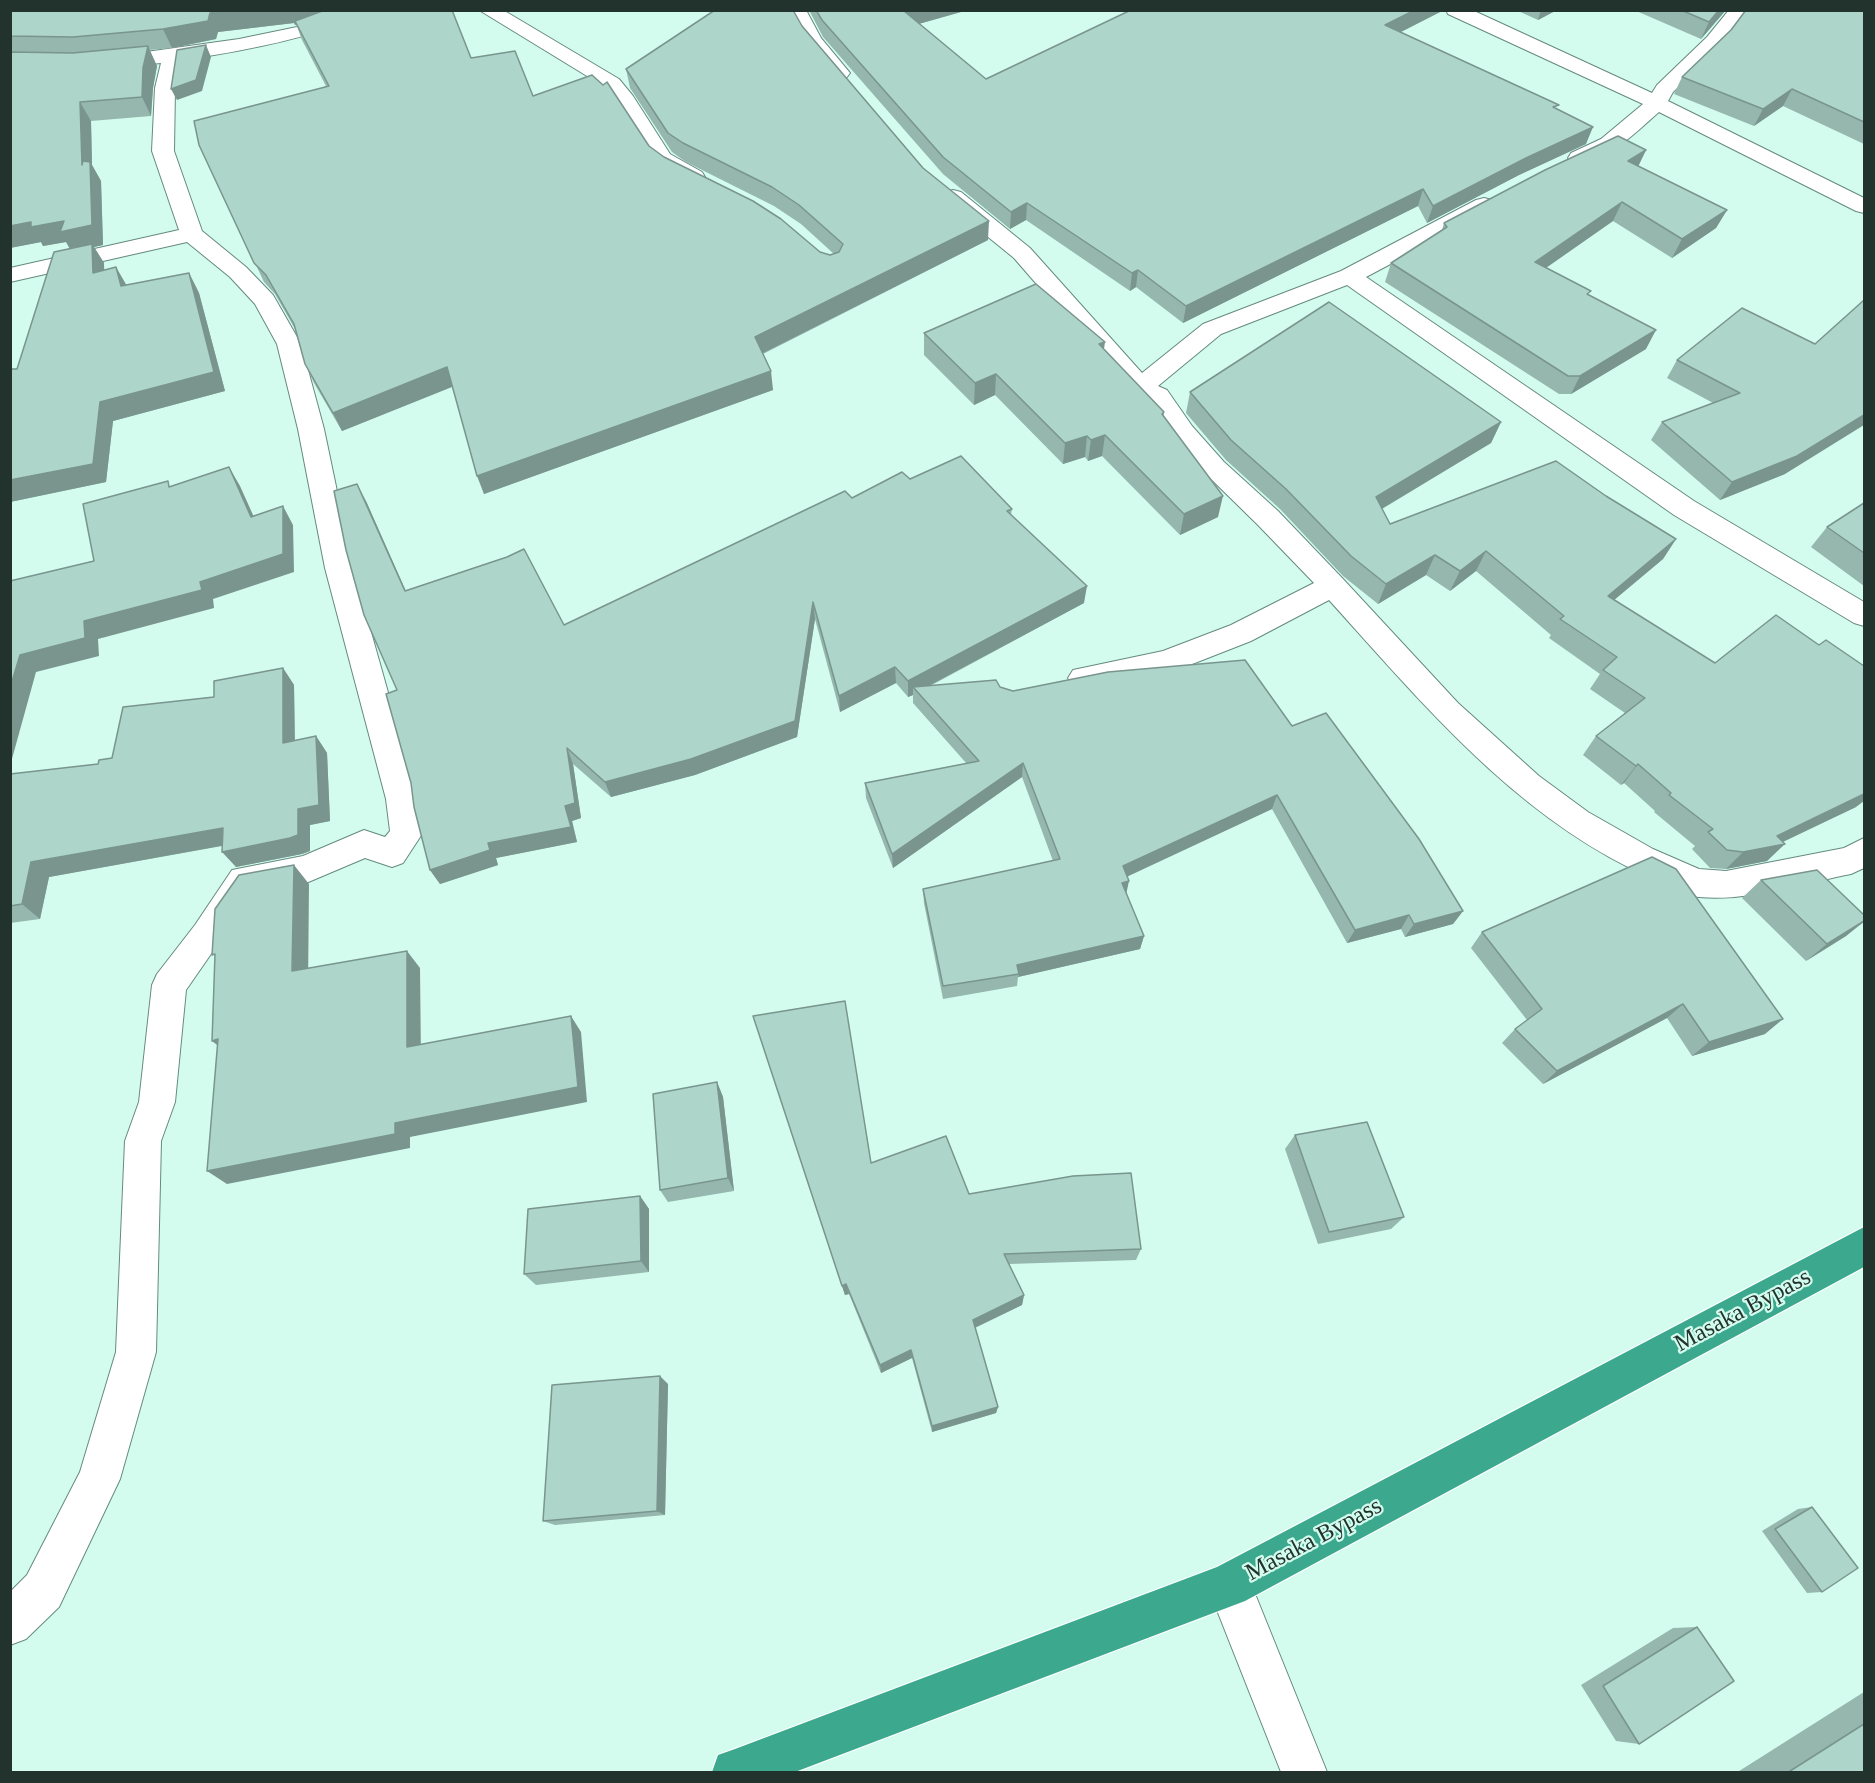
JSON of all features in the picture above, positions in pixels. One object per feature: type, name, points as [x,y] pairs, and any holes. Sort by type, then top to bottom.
[{"type":"highway","name":"Masaka Bypass","points":[[735,1773],[1229,1585],[1864,1246]]},
{"type":"street","points":[[94,63],[172,56],[302,32],[363,10]]},
{"type":"street","points":[[488,10],[612,83],[623,96],[662,158],[677,169],[716,189]]},
{"type":"street","points":[[796,10],[812,40],[851,85]]},
{"type":"street","points":[[1455,10],[1658,103],[1864,206]]},
{"type":"street","points":[[1557,169],[1609,144],[1658,103],[1664,89],[1714,41],[1740,10]]},
{"type":"street","points":[[10,1623],[43,1591],[99,1479],[136,1352],[143,1141],[157,1102],[169,985],[207,935],[244,880],[306,869],[364,844],[392,853],[406,834],[402,799],[339,568],[311,429],[289,344],[265,300],[238,272],[192,234],[163,152],[165,88],[172,56]]},
{"type":"street","points":[[933,181],[1022,253],[1140,387],[1158,396],[1183,432],[1215,468],[1268,518],[1333,586],[1447,711],[1528,785],[1577,821],[1642,859],[1696,883],[1726,885],[1851,860],[1864,852]]},
{"type":"street","points":[[1140,387],[1212,329],[1349,276],[1506,193]]},
{"type":"street","points":[[10,275],[192,234]]},
{"type":"street","points":[[1349,276],[1684,508],[1864,615]]},
{"type":"street","points":[[1055,684],[1167,662],[1241,633],[1333,586]]},
{"type":"street","points":[[1229,1585],[1304,1773]]},
{"type":"building","points":[[10,10],[231,10],[210,13],[208,21],[163,29],[73,37],[10,36]]},
{"type":"building","points":[[325,10],[452,10],[471,58],[515,51],[533,96],[592,75],[603,85],[607,82],[649,146],[664,157],[753,201],[781,219],[820,252],[830,255],[839,252],[843,244],[799,205],[772,187],[683,143],[668,133],[626,69],[715,10],[793,10],[802,26],[923,168],[989,221],[755,337],[771,371],[477,476],[447,367],[333,413],[305,364],[294,324],[266,275],[254,263],[199,145],[194,121],[329,86],[295,21]]},
{"type":"building","points":[[816,10],[907,10],[904,11],[986,79],[1131,10],[1415,10],[1385,25],[1559,105],[1553,107],[1593,127],[1526,158],[1433,206],[1423,189],[1186,306],[1138,270],[1132,273],[1027,203],[1011,212],[943,157],[822,20]]},
{"type":"building","points":[[1681,10],[1719,10],[1709,22]]},
{"type":"building","points":[[1746,10],[1864,10],[1864,122],[1792,89],[1763,109],[1682,77],[1731,30]]},
{"type":"building","points":[[206,45],[196,80],[171,89],[177,50]]},
{"type":"building","points":[[148,46],[143,68],[142,97],[80,102],[82,165],[83,161],[90,162],[92,225],[60,232],[64,221],[31,227],[31,222],[10,226],[10,52],[73,53]]},
{"type":"building","points":[[1618,136],[1646,150],[1628,161],[1727,210],[1682,239],[1622,202],[1535,262],[1591,291],[1587,294],[1656,330],[1580,376],[1568,376],[1391,263],[1447,227],[1444,223],[1545,170]]},
{"type":"building","points":[[92,244],[93,273],[116,267],[121,286],[189,273],[214,372],[100,402],[93,464],[10,480],[10,369],[17,369],[54,252]]},
{"type":"building","points":[[1036,284],[1105,342],[1099,344],[1164,412],[1162,414],[1223,496],[1184,514],[1105,435],[1091,440],[1087,436],[1065,443],[996,374],[975,383],[924,333]]},
{"type":"building","points":[[1864,300],[1864,415],[1797,456],[1732,482],[1662,422],[1740,393],[1677,360],[1742,308],[1815,344]]},
{"type":"building","points":[[1329,302],[1501,422],[1376,497],[1390,524],[1556,461],[1606,496],[1676,539],[1608,596],[1715,663],[1776,615],[1819,645],[1826,640],[1864,666],[1864,794],[1777,836],[1785,844],[1743,852],[1727,850],[1708,832],[1713,829],[1669,795],[1671,793],[1638,764],[1636,766],[1596,736],[1645,698],[1603,670],[1617,657],[1560,619],[1564,616],[1486,551],[1460,571],[1435,555],[1386,584],[1351,556],[1286,489],[1231,440],[1190,392]]},
{"type":"building","points":[[961,456],[1012,509],[1007,511],[1087,586],[908,681],[895,667],[839,696],[813,602],[795,721],[691,759],[605,782],[567,748],[575,803],[565,806],[571,827],[488,843],[490,850],[430,870],[414,807],[411,783],[386,694],[397,690],[364,615],[346,550],[334,491],[357,484],[405,591],[507,557],[524,549],[564,625],[845,491],[852,498],[902,472],[910,479]]},
{"type":"building","points":[[229,467],[251,517],[283,506],[283,554],[200,582],[202,590],[84,621],[85,638],[20,655],[10,688],[10,581],[94,561],[83,504],[168,481],[169,487]]},
{"type":"building","points":[[1864,503],[1864,553],[1827,527]]},
{"type":"building","points":[[1245,660],[1292,726],[1326,713],[1419,839],[1463,911],[1414,924],[1409,915],[1355,930],[1277,795],[1123,866],[1129,881],[1122,883],[1144,936],[1017,965],[1019,974],[943,986],[923,889],[1060,859],[1023,763],[892,854],[865,783],[979,761],[913,687],[996,680],[1000,687],[1013,691],[1108,672]]},
{"type":"building","points":[[283,668],[283,743],[316,736],[319,805],[298,809],[298,835],[222,852],[223,828],[31,862],[22,904],[10,906],[10,774],[98,764],[99,760],[112,758],[123,707],[214,697],[214,681]]},
{"type":"building","points":[[1652,857],[1676,869],[1783,1019],[1709,1042],[1683,1004],[1557,1071],[1515,1029],[1542,1009],[1482,932]]},
{"type":"building","points":[[294,865],[292,971],[407,951],[407,1047],[571,1016],[578,1087],[395,1123],[395,1134],[207,1171],[218,1039],[212,1041],[215,954],[212,955],[215,909],[239,875]]},
{"type":"building","points":[[1817,870],[1864,915],[1864,921],[1827,944],[1761,880]]},
{"type":"building","points":[[845,1001],[871,1163],[946,1136],[969,1194],[1073,1176],[1131,1173],[1141,1249],[1004,1254],[1024,1295],[973,1320],[998,1407],[932,1426],[911,1350],[880,1365],[846,1284],[842,1286],[753,1016]]},
{"type":"building","points":[[717,1082],[728,1178],[660,1190],[653,1094]]},
{"type":"building","points":[[1367,1122],[1404,1217],[1329,1232],[1295,1135]]},
{"type":"building","points":[[640,1196],[641,1261],[524,1274],[528,1209]]},
{"type":"building","points":[[660,1376],[657,1511],[543,1521],[552,1385]]},
{"type":"building","points":[[1812,1507],[1858,1568],[1822,1592],[1775,1529]]},
{"type":"building","points":[[1697,1627],[1734,1681],[1639,1744],[1603,1686]]},
{"type":"building","points":[[1864,1724],[1864,1773],[1787,1773]]}]
